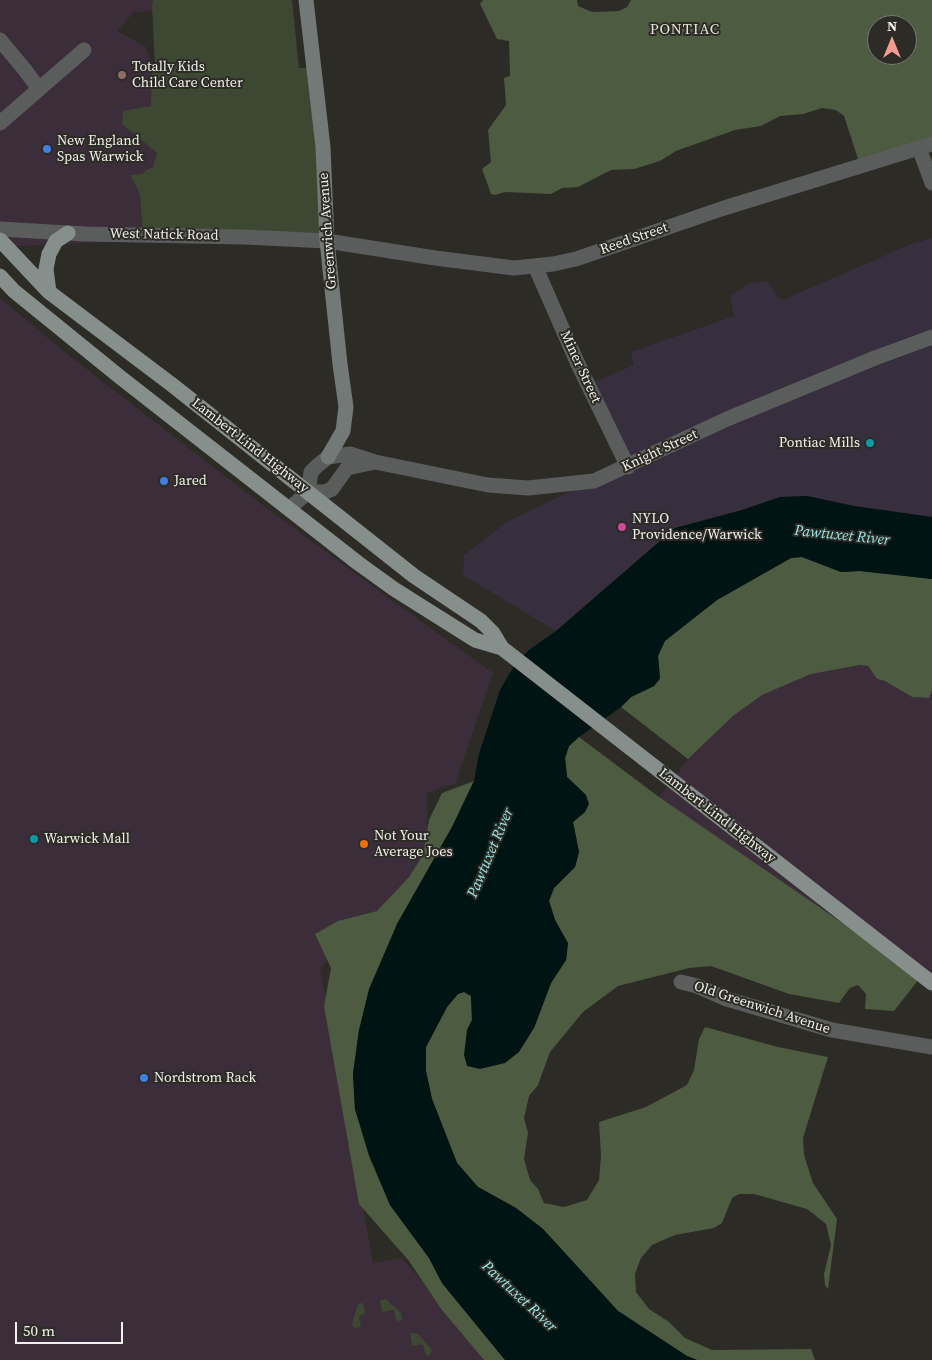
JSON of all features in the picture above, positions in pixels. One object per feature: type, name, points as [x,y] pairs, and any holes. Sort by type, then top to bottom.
[{"type":"main road","points":[[48,292],[46,269],[49,254],[56,241],[68,233]]},
{"type":"main road","name":"Lambert Lind Highway","points":[[0,240],[48,292],[171,384],[414,576],[481,621],[493,633],[502,648]]},
{"type":"main road","name":"Lambert Lind Highway","points":[[0,276],[14,290],[101,362],[344,552],[394,588],[475,640],[502,648],[932,983]]},
{"type":"street","name":"Greenwich Avenue","points":[[306,0],[323,147],[327,241],[346,407],[343,431],[328,457]]},
{"type":"street","points":[[0,40],[39,88]]},
{"type":"street","points":[[0,122],[84,50]]},
{"type":"street","name":"Reed Street","points":[[327,241],[514,268],[552,264],[576,259],[720,209],[925,146]]},
{"type":"street","points":[[925,146],[932,183]]},
{"type":"street","name":"West Natick Road","points":[[0,229],[137,236],[244,237],[327,241]]},
{"type":"street","name":"Miner Street","points":[[535,266],[577,362],[628,467]]},
{"type":"street","name":"Knight Street","points":[[328,457],[350,454],[375,462],[475,483],[528,488],[594,481],[628,467],[727,419],[875,358],[932,337]]},
{"type":"street","points":[[290,508],[308,492],[311,472],[328,457]]},
{"type":"street","name":"Knight Street","points":[[308,492],[325,492],[332,489],[347,468],[375,462]]},
{"type":"street","name":"Old Greenwich Avenue","points":[[681,982],[697,986],[728,999],[832,1030],[932,1047]]},
{"type":"shaded area","points":[[0,0],[160,0],[154,11],[134,12],[117,31],[145,46],[152,65],[151,106],[124,111],[157,153],[153,167],[142,174],[130,175],[140,194],[143,240],[0,247]]},
{"type":"shaded area","points":[[932,238],[932,517],[854,506],[807,496],[780,497],[742,510],[675,528],[556,631],[463,575],[464,555],[508,521],[625,466],[590,384],[634,365],[631,352],[734,316],[730,296],[749,283],[767,281],[779,298],[785,299],[911,244]]},
{"type":"shaded area","points":[[0,298],[66,353],[252,497],[493,673],[455,784],[427,793],[427,855],[383,906],[320,968],[373,1263],[402,1258],[489,1360],[0,1360]]},
{"type":"shaded area","points":[[860,665],[868,666],[877,679],[885,681],[912,697],[929,698],[932,690],[932,988],[659,797],[688,759],[733,716],[762,695],[811,674]]},
{"type":"green space","points":[[153,0],[292,0],[299,68],[314,68],[327,239],[143,240],[140,194],[130,175],[142,174],[153,167],[157,153],[122,124],[123,111],[151,106],[152,65],[155,65]]},
{"type":"green space","points":[[483,0],[577,0],[578,6],[592,12],[619,11],[627,7],[631,0],[932,0],[932,143],[860,165],[844,116],[836,110],[822,108],[803,114],[780,116],[761,126],[735,130],[676,151],[660,161],[634,169],[611,170],[578,187],[562,188],[551,194],[505,192],[495,195],[491,194],[482,169],[491,162],[488,130],[506,105],[504,78],[510,76],[509,41],[497,39],[480,4]]},
{"type":"green space","points":[[802,557],[841,572],[860,571],[932,579],[932,690],[929,698],[912,697],[885,681],[877,679],[868,666],[860,665],[811,674],[762,695],[733,716],[688,759],[621,707],[631,697],[654,686],[660,679],[658,656],[664,641],[717,600],[791,558]]},
{"type":"green space","points":[[579,737],[659,797],[902,964],[919,979],[894,1011],[865,1009],[866,994],[858,985],[850,988],[839,1003],[789,994],[711,966],[689,968],[618,986],[583,1012],[550,1052],[538,1085],[529,1096],[524,1118],[528,1133],[524,1159],[530,1180],[538,1189],[544,1203],[564,1207],[587,1200],[599,1180],[601,1156],[599,1122],[646,1107],[687,1085],[694,1070],[699,1039],[705,1027],[778,1047],[828,1057],[803,1138],[804,1155],[813,1183],[837,1219],[828,1289],[825,1285],[824,1274],[831,1245],[826,1224],[807,1209],[754,1194],[739,1194],[732,1198],[722,1223],[714,1228],[675,1235],[652,1245],[641,1258],[635,1274],[636,1292],[649,1309],[669,1322],[685,1338],[712,1350],[811,1349],[815,1360],[697,1360],[687,1356],[618,1311],[543,1229],[516,1208],[478,1187],[457,1163],[432,1099],[426,1071],[426,1047],[447,1007],[458,994],[464,992],[471,996],[472,1020],[467,1030],[534,1028],[551,983],[566,960],[568,944],[555,920],[549,901],[554,888],[575,867],[579,852],[573,822],[585,812],[586,795],[567,777],[565,758],[569,746]]},
{"type":"green space","points":[[474,781],[452,827],[397,924],[359,1030],[353,1074],[355,1109],[369,1156],[390,1205],[429,1258],[442,1283],[505,1360],[484,1360],[442,1310],[409,1261],[359,1204],[324,1006],[331,968],[315,934],[338,921],[377,911],[409,877],[423,855],[429,820],[442,793]]},
{"type":"green space","points":[[386,1299],[401,1313],[402,1320],[396,1320],[394,1310],[382,1312],[380,1300]]},
{"type":"green space","points":[[363,1303],[365,1314],[359,1316],[361,1327],[355,1328],[352,1324],[358,1304]]},
{"type":"green space","points":[[410,1333],[418,1334],[432,1350],[430,1355],[426,1356],[423,1344],[412,1346]]},
{"type":"water","name":"Pawtuxet River","points":[[807,496],[854,506],[932,517],[932,579],[860,571],[841,572],[802,557],[791,558],[717,600],[665,641],[658,656],[660,678],[654,686],[631,697],[621,707],[569,746],[565,758],[567,777],[586,795],[589,804],[585,812],[573,822],[579,852],[575,867],[554,888],[549,901],[555,920],[568,943],[566,960],[551,983],[534,1028],[519,1052],[505,1063],[480,1069],[467,1066],[464,1055],[467,1030],[472,1020],[471,996],[464,992],[458,994],[447,1007],[426,1047],[426,1071],[432,1099],[457,1163],[478,1187],[516,1208],[543,1229],[618,1311],[687,1356],[697,1360],[505,1360],[442,1283],[429,1258],[390,1205],[369,1155],[355,1109],[353,1074],[359,1030],[369,989],[397,924],[452,827],[474,781],[479,754],[500,690],[514,666],[529,650],[556,631],[675,528],[742,510],[780,497]]},
{"type":"place","name":"Totally Kids Child Care Center","points":[[122,75]]},
{"type":"place","name":"New England Spas Warwick","points":[[47,149]]},
{"type":"place","name":"Pontiac Mills","points":[[870,443]]},
{"type":"place","name":"Jared","points":[[164,481]]},
{"type":"place","name":"NYLO Providence/Warwick","points":[[622,527]]},
{"type":"place","name":"Warwick Mall","points":[[34,839]]},
{"type":"place","name":"Not Your Average Joes","points":[[364,844]]},
{"type":"place","name":"Nordstrom Rack","points":[[144,1078]]},
{"type":"district","name":"PONTIAC","points":[[685,30]]}]
